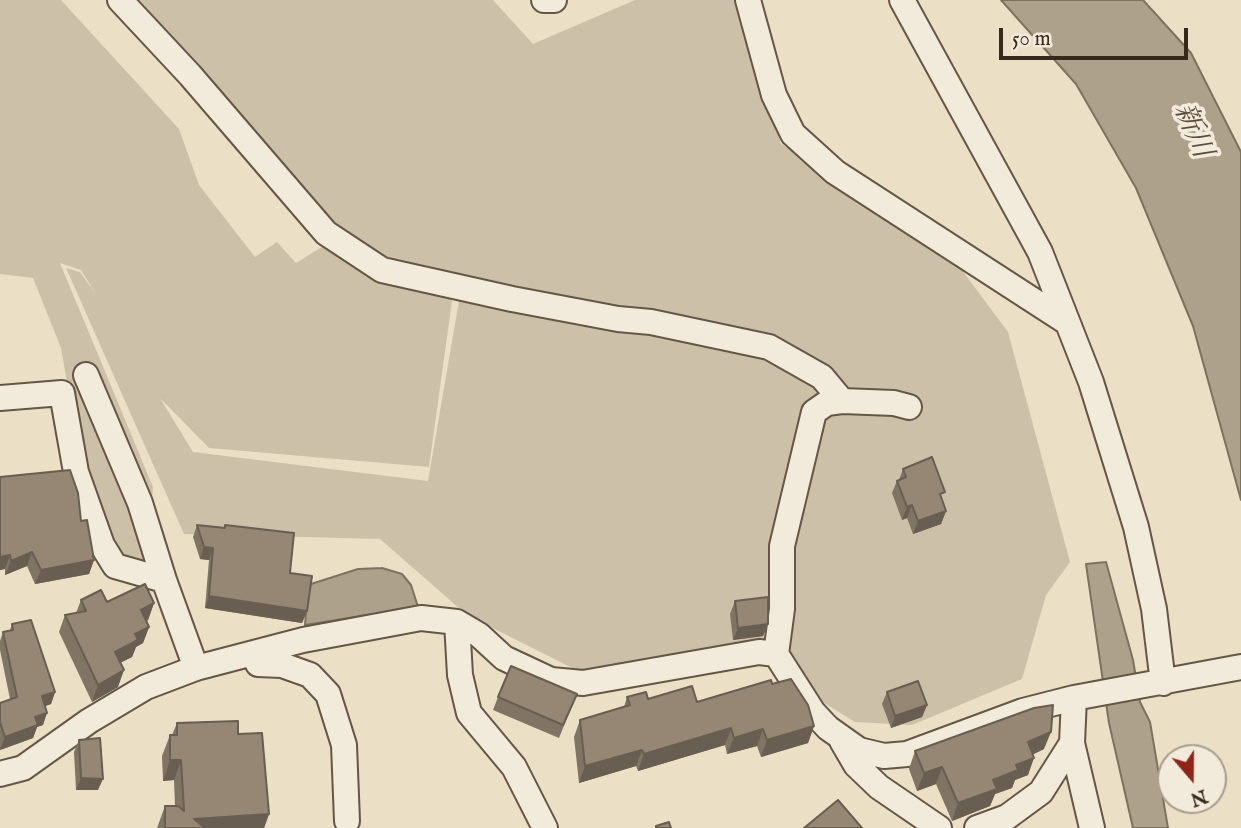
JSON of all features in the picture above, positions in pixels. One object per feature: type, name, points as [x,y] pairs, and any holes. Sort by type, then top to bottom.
[{"type":"street","points":[[121,0],[183,66],[326,233],[382,270],[526,301],[651,322],[769,347],[822,377],[842,401]]},
{"type":"street","points":[[544,0],[554,0]]},
{"type":"street","points":[[747,0],[767,75],[793,134],[835,172],[1065,321]]},
{"type":"street","points":[[902,0],[1040,252],[1091,382],[1136,527],[1154,609],[1164,683]]},
{"type":"street","points":[[86,375],[140,503],[196,668]]},
{"type":"street","points":[[0,398],[62,393],[76,472],[102,545],[116,566],[164,580]]},
{"type":"street","points":[[909,407],[894,403],[842,401],[827,403],[814,412],[790,505],[782,545],[782,608],[776,654],[813,712],[840,738],[859,750],[884,756],[907,754],[1023,711],[1074,698],[1241,667]]},
{"type":"street","points":[[0,774],[9,774],[30,763],[89,721],[146,687],[196,668],[384,623],[421,618],[457,622],[479,635],[503,658],[551,680],[583,683],[759,652],[776,654]]},
{"type":"street","points":[[457,622],[460,675],[469,713],[514,767],[545,828]]},
{"type":"street","points":[[258,664],[282,665],[310,675],[328,694],[344,745],[347,821]]},
{"type":"street","points":[[1074,698],[1072,743],[1092,828]]},
{"type":"street","points":[[840,738],[856,765],[879,787],[939,828]]},
{"type":"street","points":[[977,828],[1007,817],[1041,792],[1072,743]]},
{"type":"shaded area","points":[[0,0],[61,0],[179,129],[199,185],[255,257],[277,242],[296,263],[328,243],[444,293],[452,301],[429,467],[209,448],[160,398],[193,452],[428,481],[460,295],[350,242],[140,0],[493,0],[533,44],[635,0],[737,0],[781,144],[944,246],[1008,332],[1070,562],[1046,595],[1022,679],[912,725],[855,722],[811,695],[772,639],[580,672],[467,615],[380,539],[184,534],[66,268],[80,272],[95,293],[81,270],[60,263],[153,487],[146,570],[121,562],[84,478],[61,348],[33,278],[0,274]]},
{"type":"water","name":"新川","points":[[1001,0],[1143,0],[1191,53],[1241,152],[1241,500],[1193,326],[1136,188],[1076,84]]},
{"type":"water","points":[[1106,562],[1133,660],[1140,702],[1150,722],[1157,763],[1157,814],[1166,814],[1168,828],[1133,828],[1109,723],[1086,564]]},
{"type":"water","points":[[382,568],[402,574],[411,585],[418,607],[305,625],[308,585],[358,569]]},
{"type":"building","points":[[932,457],[945,492],[940,494],[946,511],[918,521],[912,505],[907,507],[897,481],[906,477],[903,469]]},
{"type":"building","points":[[70,470],[78,493],[81,521],[87,520],[94,560],[41,570],[32,552],[11,561],[10,555],[0,557],[0,477]]},
{"type":"building","points":[[197,525],[225,528],[225,525],[294,533],[290,573],[312,576],[307,611],[209,596],[213,548],[204,547]]},
{"type":"building","points":[[145,584],[154,603],[141,610],[149,627],[135,634],[138,640],[115,652],[124,670],[98,685],[65,615],[86,611],[81,600],[101,590],[107,602]]},
{"type":"building","points":[[768,597],[768,624],[738,628],[735,601]]},
{"type":"building","points":[[31,620],[55,692],[42,696],[47,713],[35,717],[38,725],[5,737],[0,722],[0,703],[17,697],[3,632],[13,630],[12,624]]},
{"type":"building","points":[[511,666],[577,694],[563,725],[498,697]]},
{"type":"building","points":[[791,679],[808,705],[814,726],[767,740],[763,729],[734,738],[731,728],[644,754],[642,750],[585,766],[580,720],[630,705],[627,697],[646,692],[648,699],[692,686],[697,702],[771,680],[772,684]]},
{"type":"building","points":[[918,681],[927,705],[895,716],[887,692]]},
{"type":"building","points":[[1053,705],[1051,732],[1028,742],[1034,758],[1016,765],[1018,770],[993,780],[997,789],[958,803],[942,767],[924,773],[915,751],[1034,708]]},
{"type":"building","points":[[238,721],[238,734],[262,733],[269,814],[194,819],[205,828],[165,828],[165,806],[178,806],[184,811],[181,760],[170,760],[170,735],[177,735],[177,723]]},
{"type":"building","points":[[100,738],[103,779],[81,778],[79,740]]},
{"type":"building","points":[[838,800],[862,828],[804,828]]},
{"type":"building","points":[[669,822],[671,828],[656,828],[656,826]]}]
